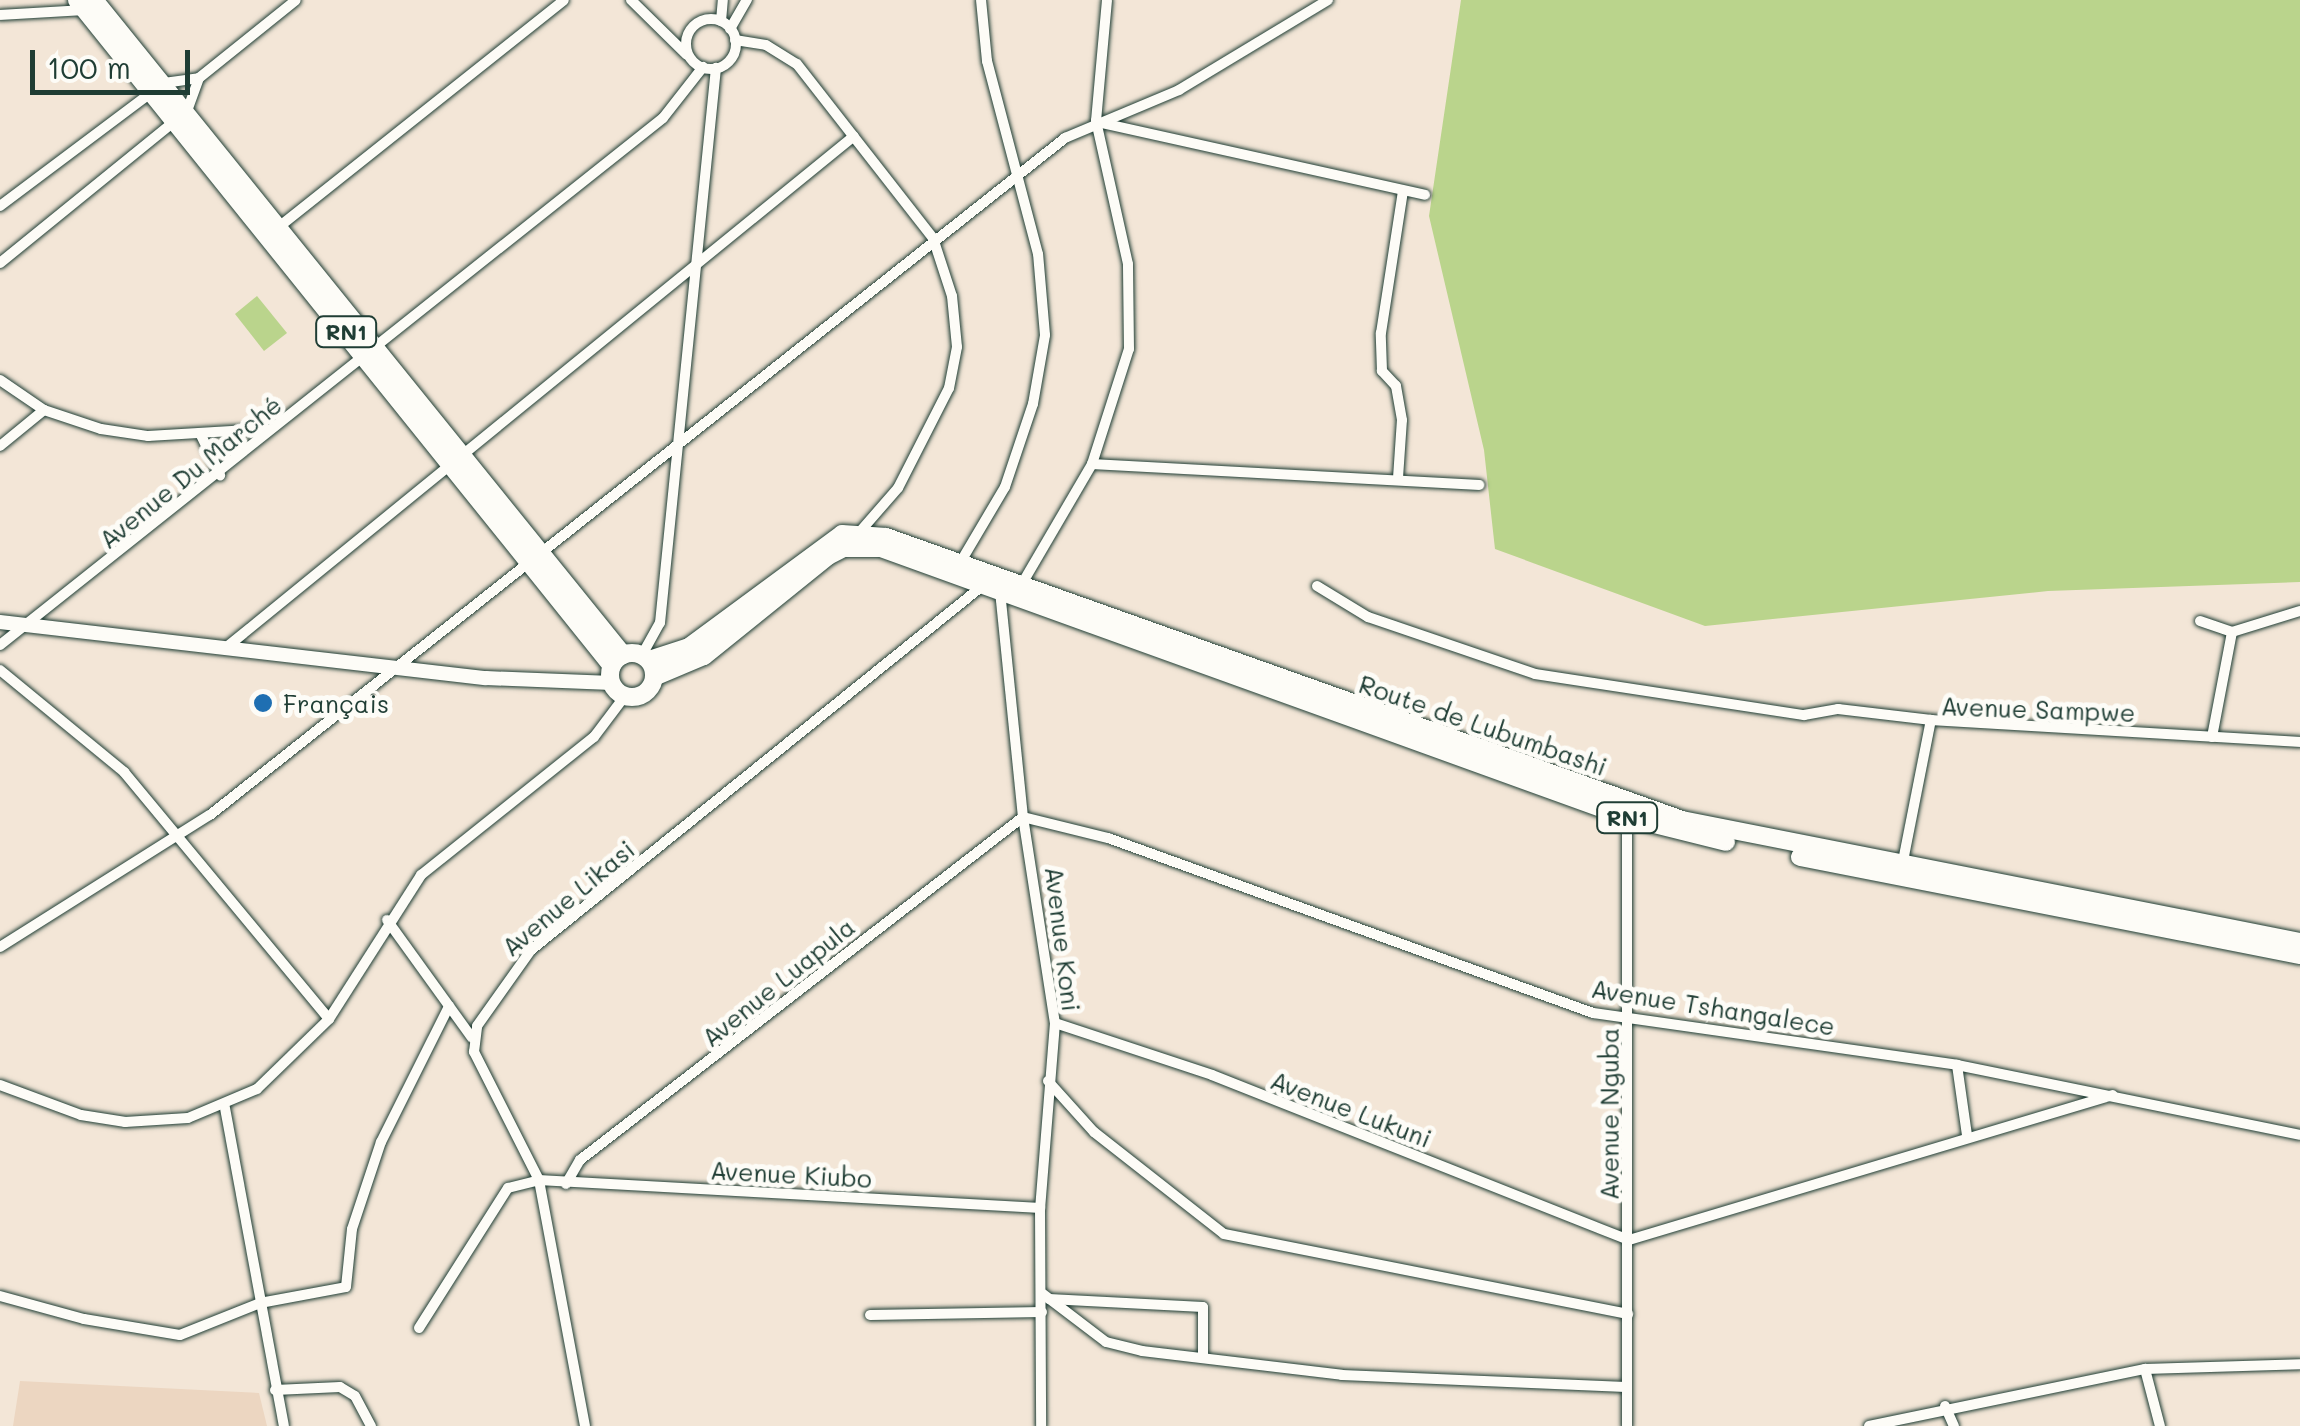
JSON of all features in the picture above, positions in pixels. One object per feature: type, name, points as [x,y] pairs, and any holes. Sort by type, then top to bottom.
[{"type":"highway","name":"RN1","points":[[89,5],[536,553],[618,675]]},
{"type":"highway","name":"Route de Lubumbashi","points":[[850,540],[960,563],[1004,590]]},
{"type":"highway","name":"Route de Lubumbashi","points":[[850,540],[1004,590],[1628,810],[2300,956]]},
{"type":"highway","points":[[618,675],[649,664],[704,656],[850,540]]},
{"type":"highway","points":[[618,675],[648,690],[649,664]]},
{"type":"highway","name":"Route de Lubumbashi","points":[[1901,870],[2300,942]]},
{"type":"main road","points":[[0,622],[228,646],[395,669],[618,675]]},
{"type":"street","points":[[0,263],[182,116],[200,78],[296,0]]},
{"type":"street","points":[[274,231],[564,0]]},
{"type":"street","points":[[631,0],[692,60],[703,67],[716,68],[731,58],[723,0]]},
{"type":"street","points":[[729,30],[748,0]]},
{"type":"street","points":[[960,563],[1005,487],[1043,362],[1038,254],[987,60],[981,0]]},
{"type":"street","name":"Avenue Likasi","points":[[472,1038],[500,986],[531,950],[1004,590],[1071,505],[1092,464],[1128,349],[1128,264],[1096,121],[1107,0]]},
{"type":"street","points":[[0,947],[178,837],[395,669],[676,440],[1017,172],[1096,121],[1179,90],[1328,0]]},
{"type":"street","points":[[0,15],[89,5]]},
{"type":"street","points":[[692,60],[686,46],[693,26],[729,30],[766,45],[797,64],[932,238],[954,313],[958,347],[950,388],[898,488],[850,540]]},
{"type":"street","name":"Avenue Du Marché","points":[[0,645],[220,475],[268,430],[372,354],[663,118],[703,67]]},
{"type":"street","points":[[649,664],[660,624],[716,68]]},
{"type":"street","points":[[0,206],[158,87],[200,78]]},
{"type":"street","points":[[1096,121],[1425,195]]},
{"type":"street","points":[[228,646],[457,454],[854,136]]},
{"type":"street","points":[[1398,478],[1402,420],[1396,386],[1382,371],[1382,334],[1403,192]]},
{"type":"street","points":[[0,380],[44,410],[101,429],[200,433],[268,430]]},
{"type":"street","points":[[0,446],[44,410]]},
{"type":"street","points":[[200,433],[220,475]]},
{"type":"street","points":[[1092,464],[1479,485]]},
{"type":"street","points":[[1317,586],[1368,617],[1534,674],[1804,716],[1838,709],[1931,720]]},
{"type":"street","name":"Avenue Koni","points":[[1004,590],[1023,817],[1055,1023],[1046,1096],[1040,1208],[1046,1296],[1042,1312],[1041,1426]]},
{"type":"street","points":[[2200,621],[2232,632],[2300,611]]},
{"type":"street","points":[[2212,737],[2232,632]]},
{"type":"street","points":[[0,670],[104,753],[329,1020]]},
{"type":"street","points":[[0,1084],[81,1115],[125,1122],[224,1108],[282,1069],[329,1020],[387,920],[434,862],[594,737],[618,675]]},
{"type":"street","name":"Avenue Sampwe","points":[[1901,870],[1931,720],[2300,742]]},
{"type":"street","name":"Avenue Nguba","points":[[1627,1426],[1628,810]]},
{"type":"street","name":"Avenue Tshangalece","points":[[1023,817],[1108,838],[1593,1013],[1958,1065],[2116,1094],[2300,1135]]},
{"type":"street","name":"Avenue Luapula","points":[[566,1184],[580,1160],[1023,817]]},
{"type":"street","points":[[387,920],[472,1038],[539,1180],[586,1426]]},
{"type":"street","points":[[0,1296],[84,1319],[180,1335],[260,1303],[346,1287],[352,1229],[381,1142],[449,1006]]},
{"type":"street","name":"Avenue Lukuni","points":[[1055,1023],[1212,1076],[1629,1240]]},
{"type":"street","points":[[1958,1065],[1967,1135]]},
{"type":"street","points":[[1048,1082],[1094,1132],[1224,1234],[1628,1314]]},
{"type":"street","points":[[1629,1240],[1967,1135],[2116,1094]]},
{"type":"street","points":[[224,1108],[284,1426]]},
{"type":"street","points":[[420,1328],[508,1188],[539,1180]]},
{"type":"street","name":"Avenue Kiubo","points":[[539,1180],[1040,1208]]},
{"type":"street","points":[[1046,1296],[1203,1308],[1203,1358]]},
{"type":"street","points":[[1046,1296],[1106,1342],[1203,1358],[1342,1375],[1626,1387]]},
{"type":"street","points":[[870,1315],[1042,1312]]},
{"type":"street","points":[[1869,1426],[1945,1406],[2145,1369],[2300,1364]]},
{"type":"street","points":[[2145,1369],[2160,1426]]},
{"type":"street","points":[[275,1390],[340,1387],[355,1396],[371,1426]]},
{"type":"street","points":[[1945,1406],[1954,1426]]},
{"type":"shaded area","points":[[20,1381],[259,1393],[267,1426],[13,1426]]},
{"type":"green space","points":[[1461,0],[2300,0],[2300,582],[2048,591],[1705,626],[1495,549],[1484,450],[1429,216]]},
{"type":"green space","points":[[257,296],[287,333],[264,351],[235,314]]},
{"type":"place","name":"Français","points":[[263,703]]}]
